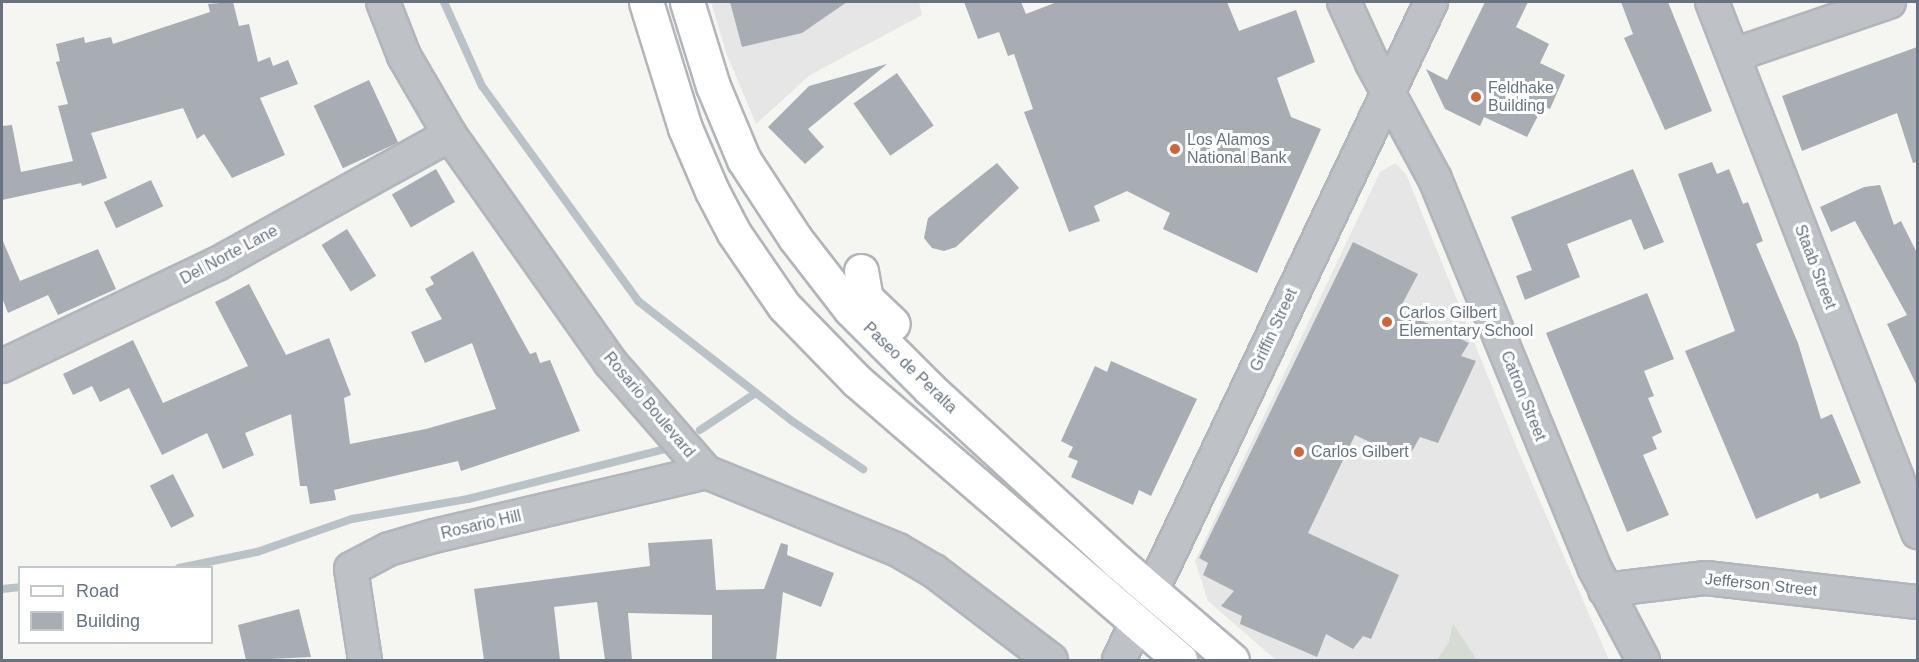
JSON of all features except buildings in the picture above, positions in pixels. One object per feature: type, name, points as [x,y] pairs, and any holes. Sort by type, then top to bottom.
[{"type":"main road","points":[[646,2],[681,118],[712,191],[734,233],[784,306],[857,381],[1180,660]]},
{"type":"main road","name":"Paseo de Peralta","points":[[687,2],[712,86],[744,160],[795,238],[850,309],[930,389],[1151,591],[1232,660]]},
{"type":"main road","points":[[861,271],[866,298],[918,349],[930,389]]},
{"type":"street","name":"Rosario Boulevard","points":[[383,2],[404,56],[450,135],[610,362],[706,472],[898,550],[934,571],[1051,660]]},
{"type":"street","name":"Catron Street","points":[[1344,2],[1387,92],[1436,179],[1605,590],[1643,660]]},
{"type":"street","name":"Griffin Street","points":[[1119,660],[1431,2]]},
{"type":"street","name":"Staab Street","points":[[1712,2],[1917,532]]},
{"type":"street","points":[[1734,56],[1889,2]]},
{"type":"street","name":"Del Norte Lane","points":[[2,366],[217,264],[450,135]]},
{"type":"street","name":"Rosario Hill","points":[[365,660],[351,569],[389,549],[434,536],[706,472]]},
{"type":"street","name":"Jefferson Street","points":[[1605,590],[1706,578],[1917,602]]},
{"type":"shaded area","points":[[711,2],[919,2],[922,15],[810,75],[756,124],[727,55]]},
{"type":"shaded area","name":"Carlos Gilbert Elementary School","points":[[1395,163],[1406,174],[1519,453],[1609,660],[1276,660],[1208,601],[1195,561],[1380,172]]},
{"type":"shaded area","points":[[1453,624],[1477,660],[1437,660],[1449,642]]},
{"type":"waterway","points":[[444,2],[482,86],[638,301],[792,421],[863,469]]},
{"type":"waterway","points":[[700,430],[756,393]]},
{"type":"waterway","points":[[189,566],[257,552],[352,519],[468,499],[662,450]]},
{"type":"waterway","points":[[2,589],[18,587]]},
{"type":"place","name":"Feldhake Building","points":[[1476,97]]},
{"type":"place","name":"Los Alamos National Bank","points":[[1175,149]]},
{"type":"place","name":"Carlos Gilbert Elementary School","points":[[1387,322]]},
{"type":"place","name":"Carlos Gilbert","points":[[1299,452]]}]
